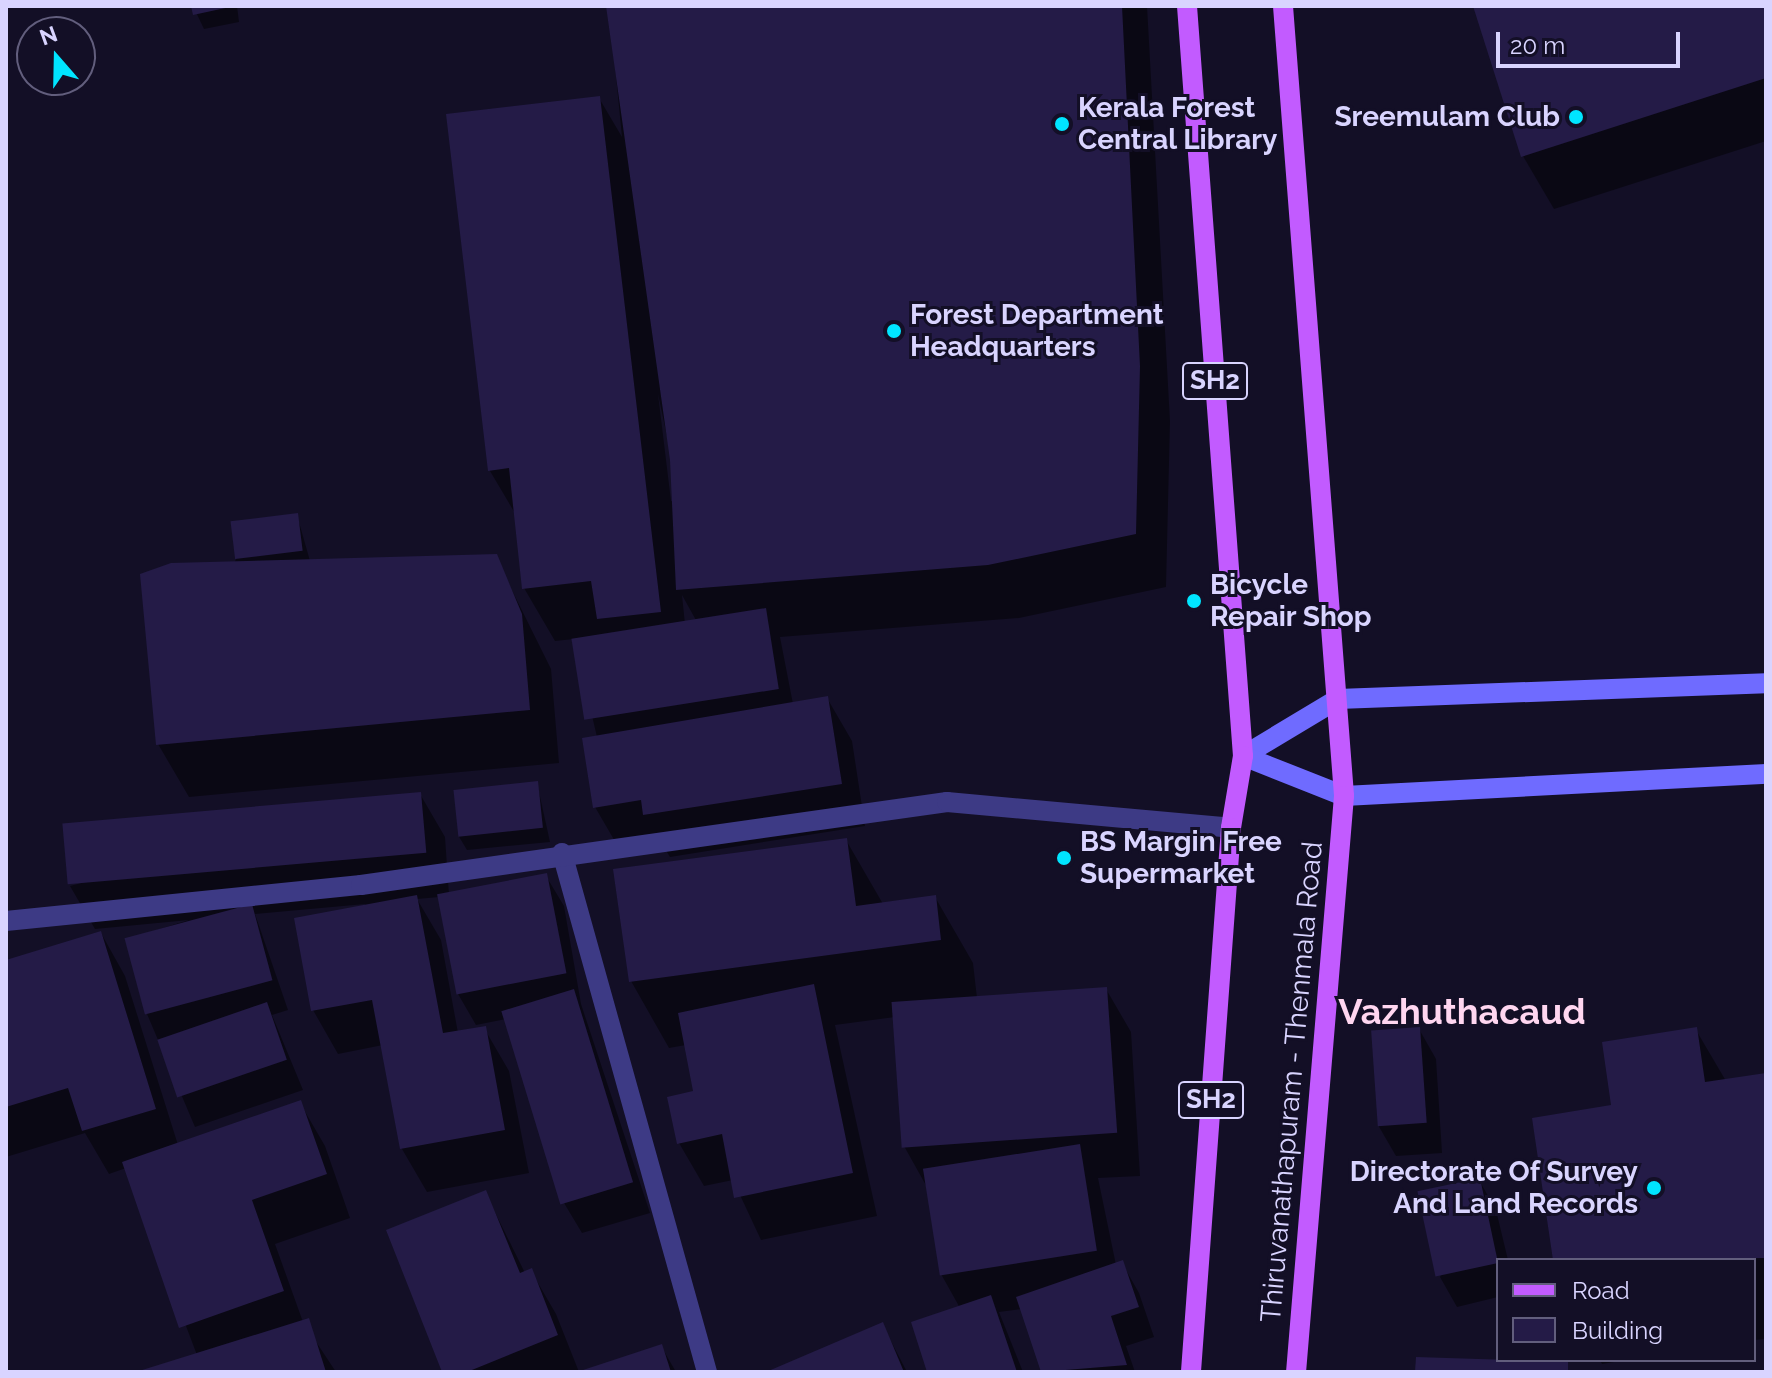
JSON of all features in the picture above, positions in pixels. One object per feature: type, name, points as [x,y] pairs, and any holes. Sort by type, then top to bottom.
[{"type":"main road","name":"SH2","points":[[1187,6],[1243,756],[1231,828],[1191,1372]]},
{"type":"main road","name":"Thiruvanathapuram - Thenmala Road","points":[[1283,6],[1344,796],[1296,1372]]},
{"type":"main road","points":[[1243,756],[1338,699],[1766,683]]},
{"type":"main road","points":[[1243,756],[1344,796],[1766,774]]},
{"type":"street","points":[[6,921],[361,885],[562,853],[947,802],[1231,828]]},
{"type":"street","points":[[562,853],[707,1372]]},
{"type":"building","points":[[191,6],[230,6],[230,7],[193,15]]},
{"type":"building","name":"Forest Department Headquarters","points":[[606,6],[1122,6],[1140,366],[1136,534],[988,565],[676,590],[670,460]]},
{"type":"building","name":"Sreemulam Club","points":[[1473,6],[1766,6],[1766,78],[1521,157]]},
{"type":"building","points":[[600,96],[661,612],[597,619],[591,581],[522,589],[509,468],[488,471],[446,114]]},
{"type":"building","points":[[298,513],[303,551],[235,559],[231,521]]},
{"type":"building","points":[[497,554],[522,614],[530,710],[156,745],[140,574],[171,563]]},
{"type":"building","points":[[766,608],[779,689],[584,720],[571,639]]},
{"type":"building","points":[[828,696],[842,784],[643,815],[641,800],[593,808],[582,738]]},
{"type":"building","points":[[538,781],[543,828],[458,837],[453,790]]},
{"type":"building","points":[[421,792],[426,853],[68,884],[62,823]]},
{"type":"building","points":[[847,838],[856,906],[936,895],[941,940],[629,982],[613,869]]},
{"type":"building","points":[[547,873],[566,973],[457,994],[437,894]]},
{"type":"building","points":[[417,895],[443,1033],[486,1026],[505,1130],[400,1149],[372,1000],[311,1011],[294,918]]},
{"type":"building","points":[[252,904],[272,980],[145,1014],[124,938]]},
{"type":"building","points":[[101,931],[156,1109],[82,1131],[68,1088],[6,1107],[6,960]]},
{"type":"building","points":[[814,984],[853,1173],[734,1198],[722,1134],[677,1144],[667,1097],[693,1091],[678,1013]]},
{"type":"building","points":[[1107,987],[1117,1133],[902,1148],[892,1002]]},
{"type":"building","points":[[574,989],[633,1182],[560,1204],[501,1011]]},
{"type":"building","points":[[267,1002],[287,1060],[177,1097],[157,1040]]},
{"type":"building","points":[[1420,1027],[1427,1123],[1378,1126],[1371,1030]]},
{"type":"building","name":"Directorate Of Survey And Land Records","points":[[1697,1027],[1705,1082],[1766,1073],[1766,1258],[1553,1258],[1532,1118],[1611,1105],[1602,1042]]},
{"type":"building","points":[[301,1100],[327,1174],[252,1200],[284,1291],[179,1328],[122,1162]]},
{"type":"building","points":[[1080,1144],[1097,1251],[940,1276],[923,1169]]},
{"type":"building","points":[[1480,1178],[1496,1264],[1435,1276],[1417,1191]]},
{"type":"building","points":[[486,1190],[520,1273],[532,1268],[558,1335],[467,1372],[442,1372],[386,1230]]},
{"type":"building","points":[[1123,1260],[1139,1307],[1111,1316],[1127,1365],[1041,1372],[1016,1297]]},
{"type":"building","points":[[991,1295],[1017,1372],[927,1372],[911,1322]]},
{"type":"building","points":[[309,1318],[326,1372],[139,1371]]},
{"type":"building","points":[[883,1322],[904,1372],[766,1372]]},
{"type":"building","points":[[662,1344],[671,1372],[580,1371]]},
{"type":"building","points":[[1416,1357],[1568,1362],[1568,1372],[1415,1372]]},
{"type":"place","name":"Sreemulam Club","points":[[1576,117]]},
{"type":"place","name":"Kerala Forest Central Library","points":[[1062,124]]},
{"type":"place","name":"Forest Department Headquarters","points":[[894,331]]},
{"type":"place","name":"Bicycle Repair Shop","points":[[1194,601]]},
{"type":"place","name":"BS Margin Free Supermarket","points":[[1064,858]]},
{"type":"place","name":"Directorate Of Survey And Land Records","points":[[1654,1188]]},
{"type":"district","name":"Vazhuthacaud","points":[[1462,1012]]}]
